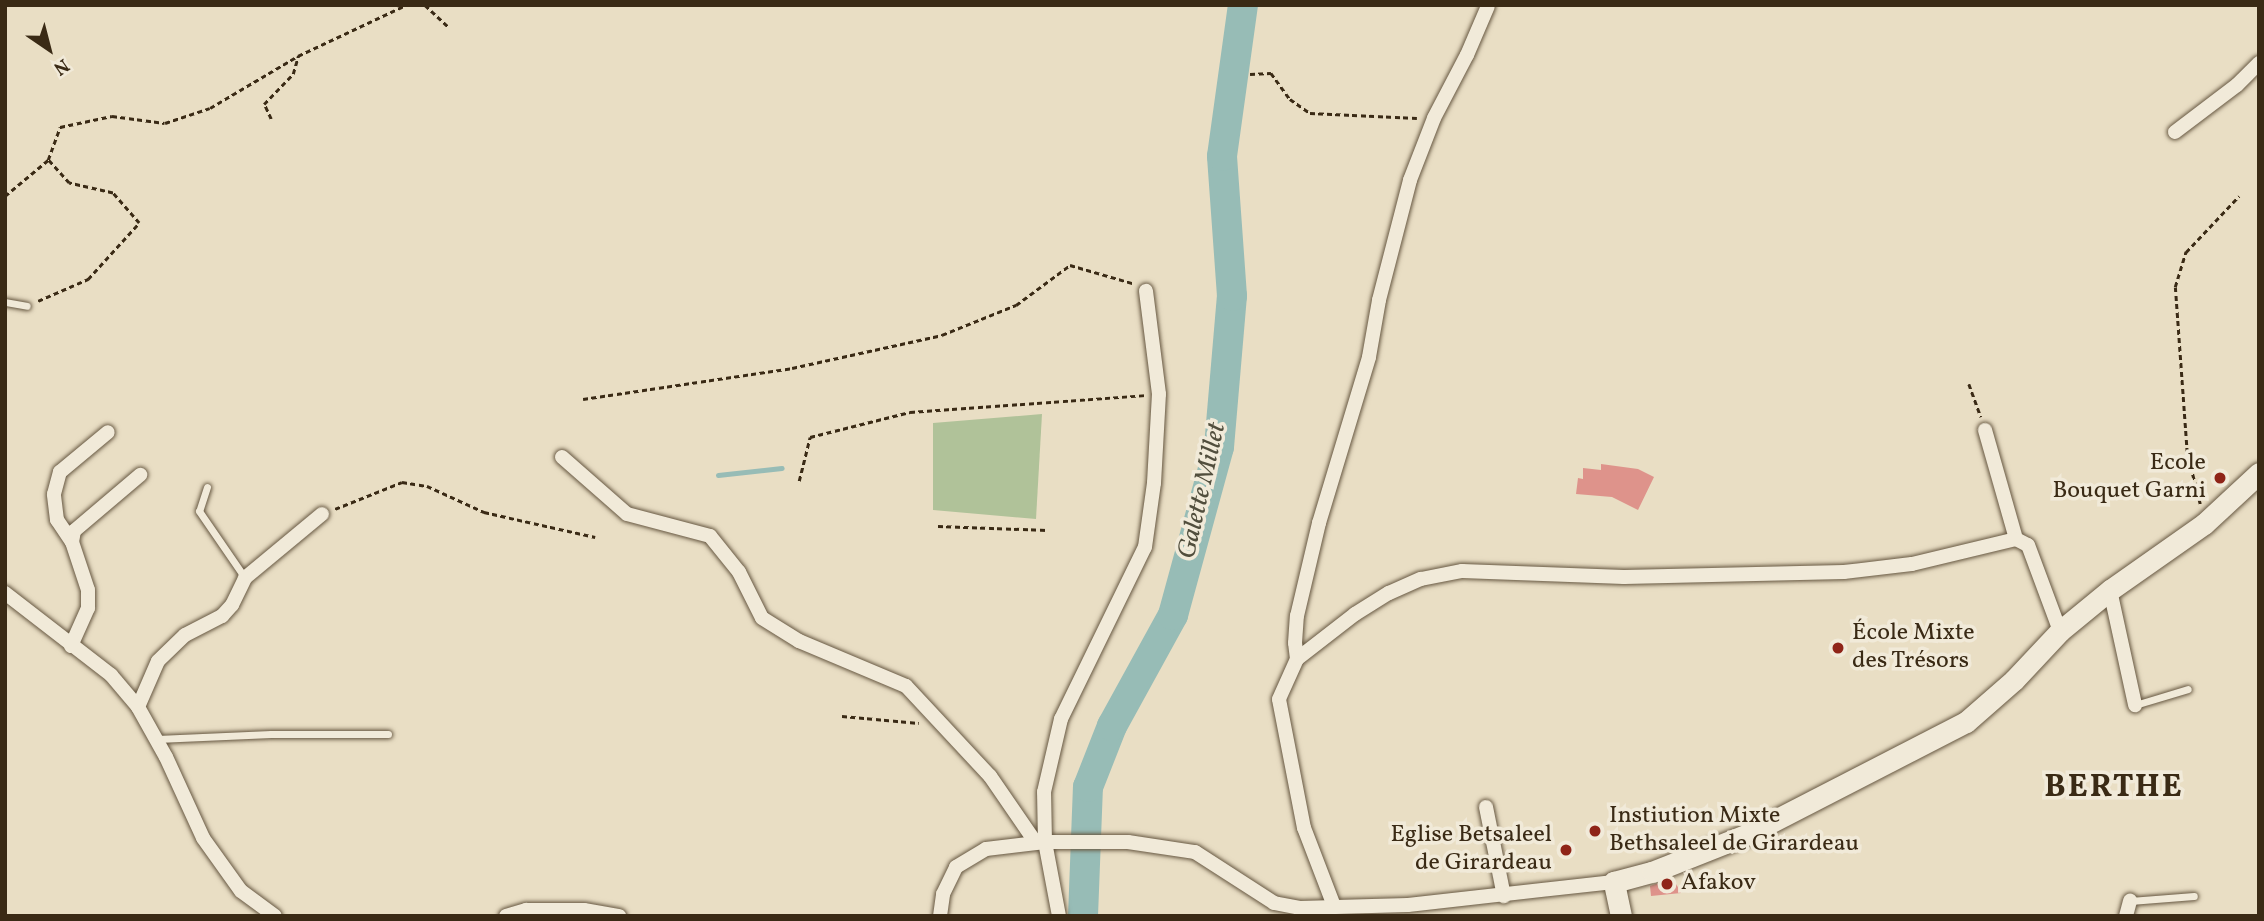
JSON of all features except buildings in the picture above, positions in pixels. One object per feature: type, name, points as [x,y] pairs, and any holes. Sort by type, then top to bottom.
[{"type":"street","points":[[1297,659],[1294,643],[1297,616],[1319,523],[1369,357],[1379,300],[1410,180],[1434,118],[1467,55],[1488,6]]},
{"type":"street","points":[[2175,132],[2237,85],[2259,63]]},
{"type":"street","points":[[1059,916],[1040,843],[1044,792],[1061,719],[1145,547],[1154,483],[1159,394],[1146,291]]},
{"type":"street","points":[[1985,430],[2016,539]]},
{"type":"street","points":[[72,646],[88,608],[88,590],[72,542],[57,520],[54,494],[60,472],[108,432]]},
{"type":"street","points":[[562,457],[627,514],[710,536],[739,572],[762,618],[799,642],[906,686],[990,776],[1040,843]]},
{"type":"street","points":[[940,916],[943,894],[956,867],[986,849],[1062,841],[1128,842],[1195,852],[1274,903],[1300,908],[1408,905],[1504,896],[1614,882],[1652,872],[1748,834],[1966,722],[2014,680],[2060,631],[2110,590],[2204,524],[2259,473]]},
{"type":"street","points":[[72,542],[74,531],[79,524],[140,474]]},
{"type":"street","points":[[138,707],[158,661],[185,635],[222,616],[232,604],[245,578],[322,514]]},
{"type":"street","points":[[1334,906],[1304,828],[1285,743],[1279,699],[1297,659],[1355,614],[1388,593],[1421,579],[1462,571],[1624,577],[1843,572],[1912,564],[2016,539],[2028,545],[2060,631]]},
{"type":"street","points":[[2110,590],[2135,705]]},
{"type":"street","points":[[5,593],[111,675],[138,707],[156,739],[202,838],[242,891],[275,916]]},
{"type":"street","points":[[1486,807],[1504,896]]},
{"type":"street","points":[[1614,882],[1621,916]]},
{"type":"street","points":[[2126,916],[2130,901]]},
{"type":"street","points":[[506,916],[526,910],[584,910],[619,916]]},
{"type":"lane","points":[[5,302],[27,306]]},
{"type":"lane","points":[[207,487],[199,512],[245,578]]},
{"type":"lane","points":[[2135,705],[2188,689]]},
{"type":"lane","points":[[156,739],[271,734],[388,734]]},
{"type":"lane","points":[[2130,901],[2194,896]]},
{"type":"path","points":[[5,196],[48,160],[60,127],[112,116],[165,122],[210,108],[298,56],[406,5]]},
{"type":"path","points":[[425,5],[449,27]]},
{"type":"path","points":[[271,119],[264,104],[293,74],[298,56]]},
{"type":"path","points":[[1250,74],[1271,73],[1290,99],[1310,113],[1434,118]]},
{"type":"path","points":[[27,306],[88,279],[139,223],[113,193],[69,183],[48,160]]},
{"type":"path","points":[[2204,524],[2188,453],[2175,287],[2186,252],[2239,196]]},
{"type":"path","points":[[583,399],[792,368],[942,335],[1016,305],[1070,265],[1143,287],[1146,291]]},
{"type":"path","points":[[1969,384],[1985,430]]},
{"type":"path","points":[[799,481],[810,437],[897,415],[1159,394]]},
{"type":"path","points":[[322,514],[402,482],[427,486],[484,512],[595,537]]},
{"type":"path","points":[[938,526],[1047,530]]},
{"type":"path","points":[[842,716],[944,725]]},
{"type":"green space","points":[[1042,414],[1036,519],[933,510],[933,423]]},
{"type":"waterway","name":"Galette Millet","points":[[1083,916],[1088,787],[1112,726],[1173,615],[1219,447],[1232,296],[1222,156],[1243,5]]},
{"type":"waterway","points":[[718,475],[782,468]]},
{"type":"place","name":"Ecole Bouquet Garni","points":[[2220,478]]},
{"type":"place","name":"École Mixte des Trésors","points":[[1838,648]]},
{"type":"place","name":"Instiution Mixte Bethsaleel de Girardeau","points":[[1595,831]]},
{"type":"place","name":"Eglise Betsaleel de Girardeau","points":[[1566,850]]},
{"type":"place","name":"Afakov","points":[[1667,884]]},
{"type":"district","name":"BERTHE","points":[[2114,788]]}]
